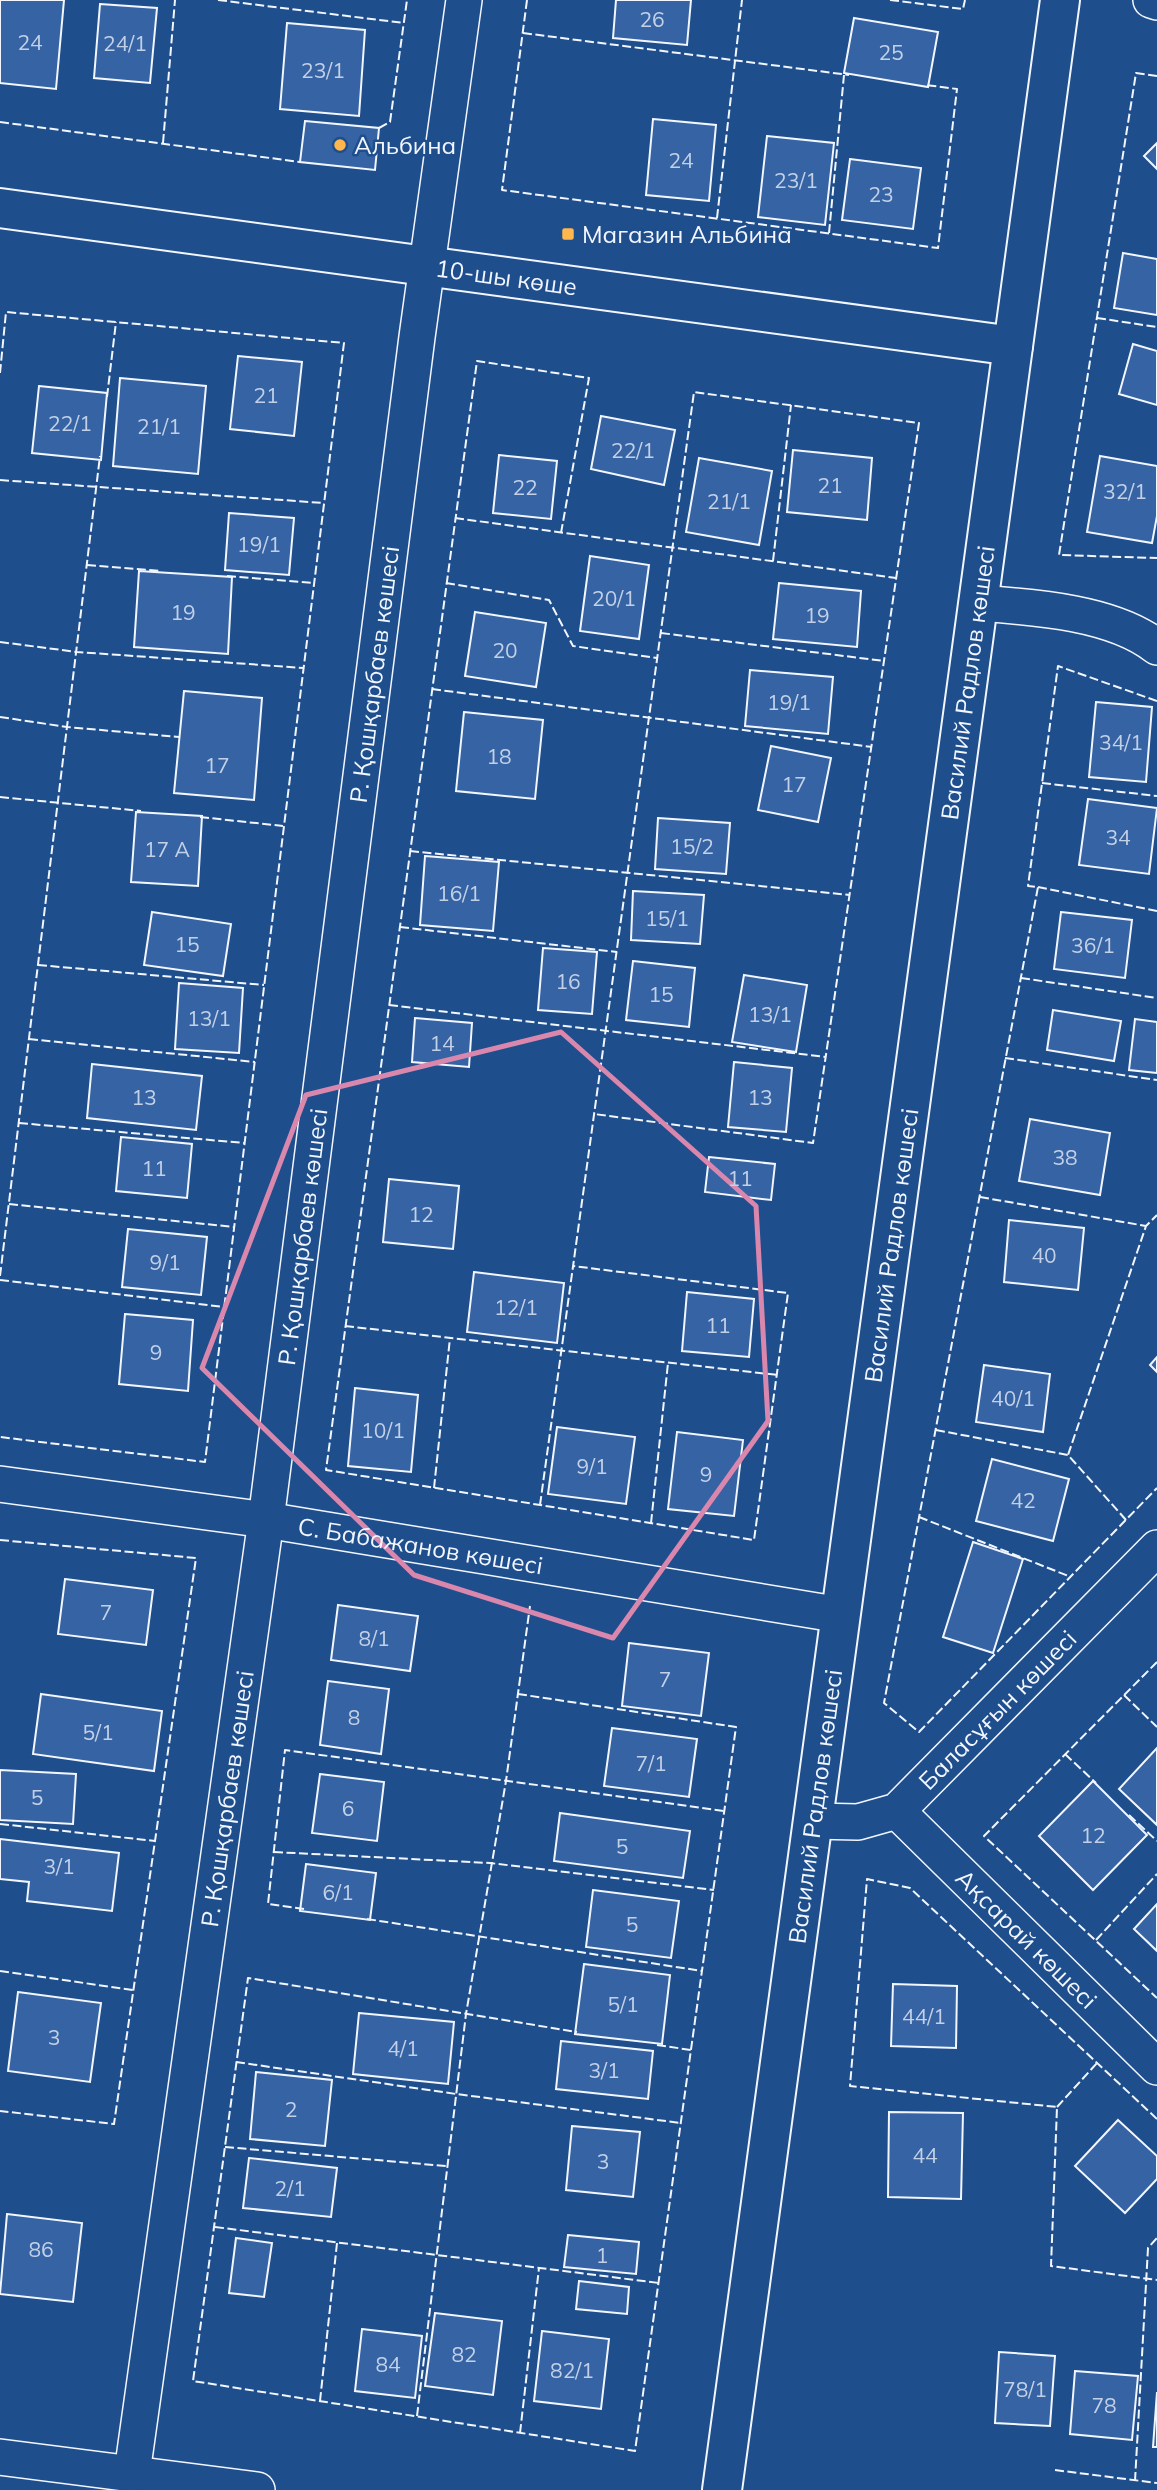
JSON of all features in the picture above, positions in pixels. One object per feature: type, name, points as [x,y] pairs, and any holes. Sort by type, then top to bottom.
[{"type":"street","name":"Р. Қошқарбаев көшесі","points":[[132,2473],[265,1520],[464,0]]},
{"type":"street","name":"Василий Радлов көшесі","points":[[722,2490],[1060,0]]},
{"type":"street","points":[[1151,0],[1157,2]]},
{"type":"street","name":"10-шы көше","points":[[0,208],[1013,346]]},
{"type":"street","points":[[978,603],[1105,620],[1131,630],[1157,647]]},
{"type":"street","name":"С. Бабажанов көшесі","points":[[0,1484],[265,1520],[841,1615]]},
{"type":"street","name":"Баласұғын көшесі","points":[[813,1821],[858,1822],[897,1811],[1157,1548]]},
{"type":"street","name":"Ақсарай көшесі","points":[[897,1811],[1157,2067]]},
{"type":"street","points":[[0,2457],[257,2490]]},
{"type":"highlighted area","points":[[561,1032],[756,1206],[768,1421],[613,1638],[414,1575],[202,1368],[306,1095]]},
{"type":"building","points":[[0,0],[64,0],[56,89],[0,83]]},
{"type":"building","points":[[616,0],[691,0],[687,45],[613,38]]},
{"type":"building","points":[[100,4],[157,8],[150,83],[94,78]]},
{"type":"building","points":[[854,18],[938,32],[928,87],[844,73]]},
{"type":"building","points":[[287,23],[365,30],[359,116],[280,109]]},
{"type":"building","points":[[653,119],[716,125],[709,201],[646,195]]},
{"type":"building","points":[[305,121],[379,128],[375,170],[300,162]]},
{"type":"building","points":[[767,136],[834,143],[825,225],[758,217]]},
{"type":"building","points":[[1157,143],[1157,169],[1144,156]]},
{"type":"building","points":[[850,159],[921,168],[913,229],[842,220]]},
{"type":"building","points":[[1123,253],[1157,259],[1157,315],[1114,308]]},
{"type":"building","points":[[1133,344],[1157,351],[1157,405],[1119,394]]},
{"type":"building","points":[[238,356],[302,362],[294,436],[230,429]]},
{"type":"building","points":[[120,378],[206,386],[198,474],[113,466]]},
{"type":"building","points":[[39,386],[107,393],[101,460],[32,453]]},
{"type":"building","points":[[601,416],[675,430],[664,485],[591,469]]},
{"type":"building","points":[[793,450],[872,458],[867,520],[787,512]]},
{"type":"building","points":[[499,455],[557,461],[551,519],[493,513]]},
{"type":"building","points":[[1100,456],[1157,466],[1157,516],[1152,543],[1087,532]]},
{"type":"building","points":[[699,458],[772,471],[759,545],[686,532]]},
{"type":"building","points":[[229,513],[294,518],[289,575],[225,570]]},
{"type":"building","points":[[590,556],[649,565],[639,639],[580,631]]},
{"type":"building","points":[[139,571],[232,577],[228,654],[134,647]]},
{"type":"building","points":[[779,583],[861,591],[857,647],[773,639]]},
{"type":"building","points":[[475,612],[546,623],[536,687],[465,676]]},
{"type":"building","points":[[750,670],[833,677],[828,734],[745,726]]},
{"type":"building","points":[[184,691],[262,698],[254,800],[174,793]]},
{"type":"building","points":[[1096,702],[1152,707],[1146,782],[1089,777]]},
{"type":"building","points":[[464,712],[543,720],[535,799],[456,791]]},
{"type":"building","points":[[771,746],[831,758],[818,822],[758,810]]},
{"type":"building","points":[[1088,799],[1157,808],[1149,874],[1079,865]]},
{"type":"building","points":[[136,812],[202,816],[198,886],[131,882]]},
{"type":"building","points":[[658,818],[730,823],[726,874],[655,869]]},
{"type":"building","points":[[425,856],[499,862],[493,931],[420,925]]},
{"type":"building","points":[[633,891],[704,895],[700,944],[631,940]]},
{"type":"building","points":[[152,912],[231,924],[223,976],[144,965]]},
{"type":"building","points":[[1061,912],[1132,920],[1125,978],[1054,969]]},
{"type":"building","points":[[543,948],[597,952],[592,1014],[538,1010]]},
{"type":"building","points":[[633,961],[695,968],[689,1027],[626,1020]]},
{"type":"building","points":[[744,975],[807,985],[796,1052],[732,1042]]},
{"type":"building","points":[[179,983],[243,988],[239,1053],[175,1049]]},
{"type":"building","points":[[1053,1010],[1121,1021],[1114,1061],[1047,1050]]},
{"type":"building","points":[[415,1018],[472,1023],[469,1067],[412,1062]]},
{"type":"building","points":[[1135,1019],[1157,1022],[1157,1073],[1129,1070]]},
{"type":"building","points":[[734,1062],[792,1068],[786,1132],[728,1127]]},
{"type":"building","points":[[92,1064],[202,1076],[196,1130],[87,1118]]},
{"type":"building","points":[[1030,1119],[1110,1133],[1100,1195],[1019,1181]]},
{"type":"building","points":[[121,1137],[192,1144],[187,1198],[116,1191]]},
{"type":"building","points":[[709,1157],[775,1164],[771,1200],[705,1192]]},
{"type":"building","points":[[389,1179],[459,1186],[453,1249],[383,1242]]},
{"type":"building","points":[[1009,1220],[1084,1228],[1078,1290],[1004,1282]]},
{"type":"building","points":[[128,1229],[207,1237],[201,1295],[122,1287]]},
{"type":"building","points":[[474,1272],[564,1283],[557,1343],[467,1332]]},
{"type":"building","points":[[687,1292],[754,1299],[749,1357],[682,1351]]},
{"type":"building","points":[[125,1314],[193,1320],[188,1391],[119,1384]]},
{"type":"building","points":[[1157,1357],[1157,1372],[1150,1365]]},
{"type":"building","points":[[984,1365],[1050,1374],[1043,1432],[976,1422]]},
{"type":"building","points":[[355,1388],[418,1395],[411,1472],[348,1466]]},
{"type":"building","points":[[557,1427],[635,1437],[626,1504],[548,1494]]},
{"type":"building","points":[[677,1432],[743,1440],[734,1516],[668,1509]]},
{"type":"building","points":[[992,1459],[1069,1479],[1053,1541],[976,1521]]},
{"type":"building","points":[[973,1542],[1023,1559],[993,1653],[943,1637]]},
{"type":"building","points":[[65,1579],[153,1590],[146,1645],[58,1634]]},
{"type":"building","points":[[338,1605],[418,1616],[410,1671],[331,1660]]},
{"type":"building","points":[[629,1643],[709,1653],[701,1716],[622,1706]]},
{"type":"building","points":[[328,1681],[389,1689],[381,1754],[320,1745]]},
{"type":"building","points":[[41,1694],[162,1711],[154,1771],[33,1754]]},
{"type":"building","points":[[612,1728],[697,1739],[689,1797],[604,1786]]},
{"type":"building","points":[[1157,1748],[1157,1825],[1119,1789]]},
{"type":"building","points":[[0,1770],[76,1774],[73,1824],[0,1820]]},
{"type":"building","points":[[320,1774],[384,1782],[377,1841],[312,1833]]},
{"type":"building","points":[[1093,1781],[1147,1835],[1093,1890],[1039,1836]]},
{"type":"building","points":[[560,1813],[690,1831],[683,1878],[554,1861]]},
{"type":"building","points":[[0,1839],[119,1853],[112,1911],[27,1901],[29,1882],[0,1879]]},
{"type":"building","points":[[306,1864],[376,1873],[370,1920],[300,1911]]},
{"type":"building","points":[[593,1890],[679,1901],[671,1958],[586,1947]]},
{"type":"building","points":[[1157,1904],[1157,1951],[1134,1929]]},
{"type":"building","points":[[584,1964],[670,1975],[662,2044],[575,2034]]},
{"type":"building","points":[[893,1984],[957,1986],[956,2048],[891,2046]]},
{"type":"building","points":[[18,1992],[101,2003],[90,2082],[8,2071]]},
{"type":"building","points":[[359,2013],[454,2022],[448,2084],[353,2074]]},
{"type":"building","points":[[561,2041],[653,2051],[648,2099],[556,2089]]},
{"type":"building","points":[[256,2072],[332,2080],[325,2146],[250,2139]]},
{"type":"building","points":[[889,2112],[963,2113],[961,2199],[888,2197]]},
{"type":"building","points":[[1118,2120],[1157,2156],[1157,2179],[1125,2213],[1075,2166]]},
{"type":"building","points":[[572,2126],[640,2132],[633,2197],[566,2190]]},
{"type":"building","points":[[249,2158],[337,2168],[331,2217],[243,2208]]},
{"type":"building","points":[[7,2214],[82,2223],[73,2302],[0,2294]]},
{"type":"building","points":[[568,2235],[639,2242],[636,2274],[564,2267]]},
{"type":"building","points":[[236,2238],[272,2243],[264,2297],[229,2293]]},
{"type":"building","points":[[579,2281],[629,2287],[627,2314],[576,2309]]},
{"type":"building","points":[[435,2313],[502,2321],[493,2395],[425,2386]]},
{"type":"building","points":[[362,2329],[422,2336],[415,2398],[355,2391]]},
{"type":"building","points":[[542,2331],[609,2339],[601,2409],[534,2401]]},
{"type":"building","points":[[999,2352],[1055,2356],[1050,2426],[995,2423]]},
{"type":"building","points":[[1075,2371],[1138,2376],[1132,2440],[1070,2434]]},
{"type":"building","points":[[1157,2392],[1157,2447],[1153,2447]]},
{"type":"fence","points":[[163,143],[175,0]]},
{"type":"fence","points":[[218,0],[404,23]]},
{"type":"fence","points":[[379,128],[390,122],[407,0]]},
{"type":"fence","points":[[527,0],[502,190],[938,248],[957,89],[926,85]]},
{"type":"fence","points":[[717,218],[742,0]]},
{"type":"fence","points":[[890,0],[963,9],[965,0]]},
{"type":"fence","points":[[523,33],[849,75]]},
{"type":"fence","points":[[1157,76],[1136,73],[1059,555],[1157,558]]},
{"type":"fence","points":[[829,233],[844,75]]},
{"type":"fence","points":[[0,122],[300,162]]},
{"type":"fence","points":[[0,373],[6,312],[344,343],[205,1462],[0,1437]]},
{"type":"fence","points":[[1097,318],[1157,327]]},
{"type":"fence","points":[[107,397],[116,322]]},
{"type":"fence","points":[[561,533],[589,378],[477,361],[326,1470],[754,1540],[788,1293],[573,1266]]},
{"type":"fence","points":[[540,1505],[694,392],[919,423],[813,1143],[594,1114]]},
{"type":"fence","points":[[773,561],[791,405]]},
{"type":"fence","points":[[0,1276],[100,456]]},
{"type":"fence","points":[[0,480],[324,503]]},
{"type":"fence","points":[[455,518],[896,578]]},
{"type":"fence","points":[[87,565],[160,571]]},
{"type":"fence","points":[[227,576],[314,583]]},
{"type":"fence","points":[[446,583],[549,600],[573,646],[657,658]]},
{"type":"fence","points":[[661,633],[884,661]]},
{"type":"fence","points":[[0,642],[77,652],[304,668]]},
{"type":"fence","points":[[1157,701],[1058,666],[1028,886],[1038,887],[884,1703],[919,1732],[1157,1488]]},
{"type":"fence","points":[[432,689],[872,747]]},
{"type":"fence","points":[[0,717],[67,727],[179,737]]},
{"type":"fence","points":[[1042,783],[1157,796]]},
{"type":"fence","points":[[0,797],[141,811]]},
{"type":"fence","points":[[200,817],[283,826]]},
{"type":"fence","points":[[410,851],[850,895]]},
{"type":"fence","points":[[1038,887],[1157,911]]},
{"type":"fence","points":[[400,927],[617,952]]},
{"type":"fence","points":[[38,965],[264,985]]},
{"type":"fence","points":[[1021,978],[1157,998]]},
{"type":"fence","points":[[389,1005],[826,1057]]},
{"type":"fence","points":[[29,1039],[255,1062]]},
{"type":"fence","points":[[1005,1058],[1157,1080]]},
{"type":"fence","points":[[19,1123],[244,1143]]},
{"type":"fence","points":[[980,1197],[1146,1226]]},
{"type":"fence","points":[[9,1204],[234,1227]]},
{"type":"fence","points":[[1126,1520],[1068,1455],[1146,1226],[1157,1215]]},
{"type":"fence","points":[[0,1280],[224,1307]]},
{"type":"fence","points":[[345,1326],[778,1375]]},
{"type":"fence","points":[[434,1488],[450,1338]]},
{"type":"fence","points":[[651,1523],[668,1363]]},
{"type":"fence","points":[[936,1430],[1068,1455]]},
{"type":"fence","points":[[919,1517],[1071,1577]]},
{"type":"fence","points":[[0,1540],[196,1558],[114,2124],[0,2111]]},
{"type":"fence","points":[[417,2416],[466,2014],[506,1781],[530,1606]]},
{"type":"fence","points":[[1157,1662],[984,1836],[1157,1998]]},
{"type":"fence","points":[[518,1694],[736,1727],[635,2451],[193,2381],[248,1978],[577,2032]]},
{"type":"fence","points":[[1124,1695],[1157,1727]]},
{"type":"fence","points":[[304,1909],[268,1904],[285,1750],[724,1811]]},
{"type":"fence","points":[[1065,1754],[1096,1783]]},
{"type":"fence","points":[[1129,1815],[1157,1841]]},
{"type":"fence","points":[[0,1824],[155,1841]]},
{"type":"fence","points":[[274,1852],[490,1863],[714,1890]]},
{"type":"fence","points":[[1096,1940],[1157,1874]]},
{"type":"fence","points":[[1157,2119],[910,1888],[867,1879],[850,2086],[1057,2107],[1051,2266],[1157,2280]]},
{"type":"fence","points":[[367,1919],[702,1971]]},
{"type":"fence","points":[[0,1971],[133,1990]]},
{"type":"fence","points":[[657,2045],[691,2050]]},
{"type":"fence","points":[[236,2062],[681,2123]]},
{"type":"fence","points":[[1057,2107],[1097,2063]]},
{"type":"fence","points":[[225,2147],[446,2166]]},
{"type":"fence","points":[[215,2227],[659,2283]]},
{"type":"fence","points":[[1135,2481],[1148,2248],[1157,2238]]},
{"type":"fence","points":[[320,2401],[337,2243]]},
{"type":"fence","points":[[520,2433],[539,2268]]},
{"type":"fence","points":[[1055,2470],[1157,2483]]},
{"type":"place","name":"Альбина","points":[[340,145]]},
{"type":"place","name":"Магазин Альбина","points":[[568,234]]}]
